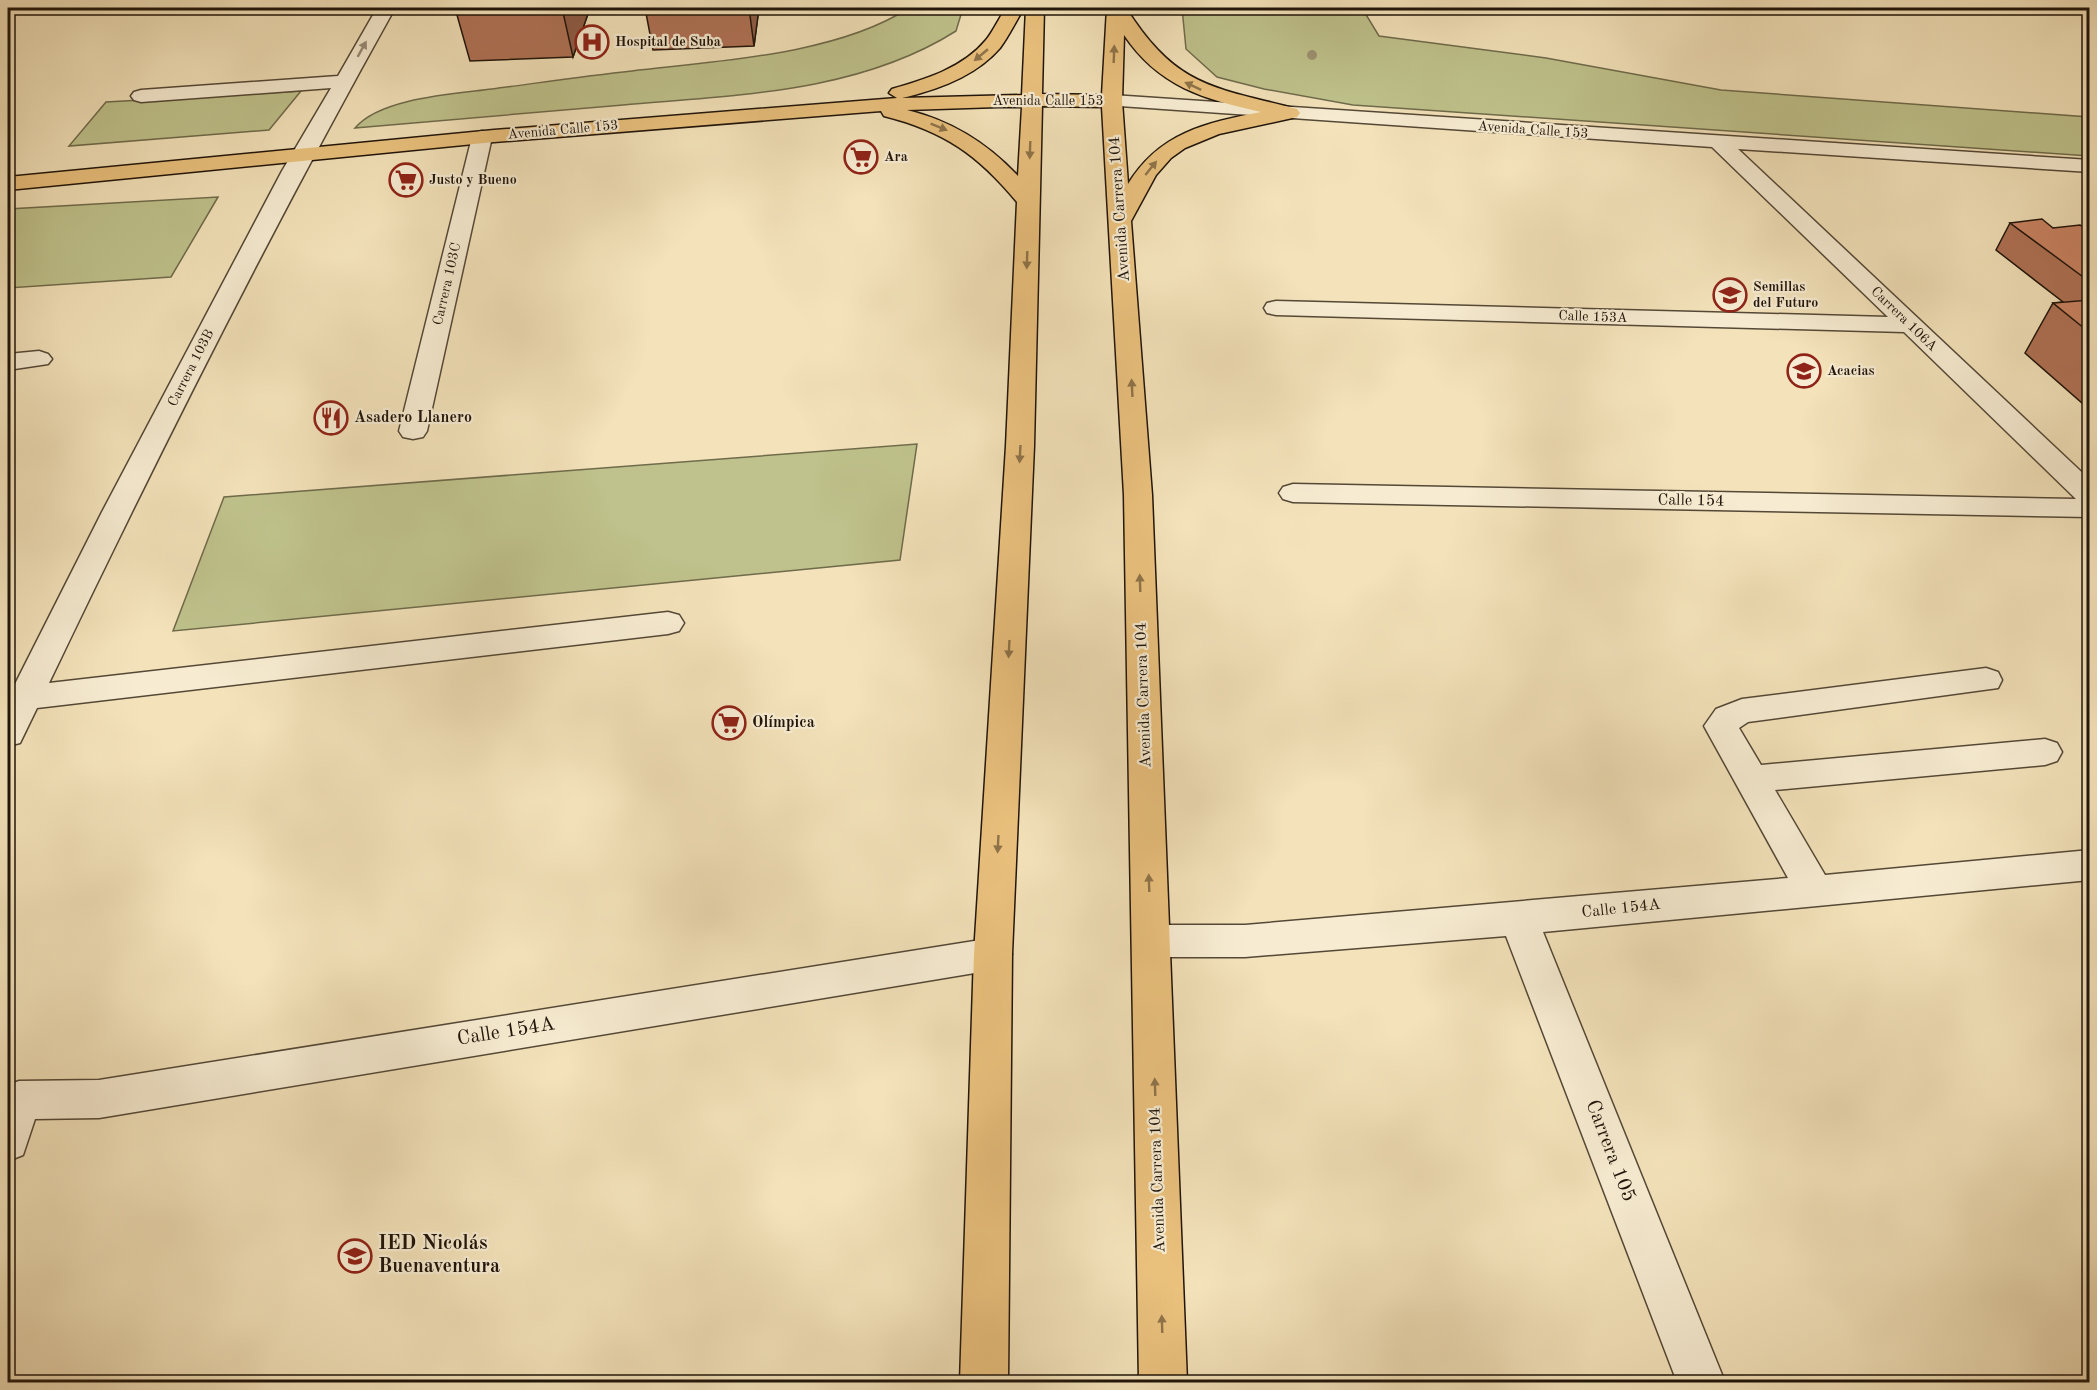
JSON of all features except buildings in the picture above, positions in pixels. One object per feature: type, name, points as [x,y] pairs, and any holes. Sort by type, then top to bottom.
[{"type":"main road","points":[[842,107],[925,86],[968,66],[992,46],[1015,8]]},
{"type":"main road","points":[[984,1383],[993,954],[1020,446],[1035,8]]},
{"type":"main road","points":[[1116,8],[1145,53],[1177,78],[1202,91],[1290,113]]},
{"type":"main road","name":"Avenida Carrera 104","points":[[1116,8],[1112,101],[1122,218],[1138,495],[1163,1383]]},
{"type":"main road","name":"Avenida Calle 153","points":[[8,184],[482,137],[842,107],[1031,99],[1112,101]]},
{"type":"main road","points":[[842,107],[903,115],[940,127],[960,137],[989,157],[1028,201]]},
{"type":"main road","points":[[1122,218],[1152,164],[1171,148],[1218,129],[1290,113]]},
{"type":"street","name":"Carrera 103B","points":[[8,734],[116,512],[302,154],[386,8]]},
{"type":"street","points":[[141,96],[345,81]]},
{"type":"street","name":"Avenida Calle 153","points":[[1112,101],[2090,166]]},
{"type":"street","name":"Carrera 103C","points":[[412,431],[482,137]]},
{"type":"street","name":"Carrera 106A","points":[[1719,142],[2090,496]]},
{"type":"street","name":"Calle 153A","points":[[1276,308],[1910,325]]},
{"type":"street","points":[[8,362],[39,359]]},
{"type":"street","name":"Calle 154","points":[[1293,493],[2090,508]]},
{"type":"street","points":[[25,698],[668,623]]},
{"type":"street","points":[[1814,890],[1721,726],[1728,718],[1742,711],[1986,680]]},
{"type":"street","points":[[1750,779],[2045,752]]},
{"type":"street","name":"Calle 154A","points":[[1151,941],[1245,941],[1519,919],[2090,865]]},
{"type":"street","name":"Carrera 105","points":[[1519,919],[1701,1383]]},
{"type":"street","name":"Calle 154A","points":[[13,1097],[99,1099],[993,954]]},
{"type":"street","points":[[8,1141],[13,1097]]},
{"type":"green space","points":[[909,8],[963,8],[956,31],[918,52],[879,67],[837,79],[752,94],[355,128],[366,118],[381,110],[418,99],[738,59],[812,46],[880,24]]},
{"type":"green space","points":[[1182,8],[1362,8],[1379,36],[1546,58],[1721,90],[2089,117],[2089,156],[1353,105],[1264,89],[1217,77],[1186,49]]},
{"type":"green space","points":[[301,91],[269,130],[69,146],[106,102]]},
{"type":"green space","points":[[218,197],[171,277],[8,288],[8,209]]},
{"type":"green space","points":[[917,444],[900,560],[173,631],[224,497]]},
{"type":"place","name":"Hospital de Suba","points":[[592,42]]},
{"type":"place","name":"Ara","points":[[861,157]]},
{"type":"place","name":"Justo y Bueno","points":[[406,180]]},
{"type":"place","name":"Semillas del Futuro","points":[[1730,295]]},
{"type":"place","name":"Acacias","points":[[1804,371]]},
{"type":"place","name":"Asadero Llanero","points":[[331,418]]},
{"type":"place","name":"Olímpica","points":[[729,723]]},
{"type":"place","name":"IED Nicolás Buenaventura","points":[[355,1256]]}]
